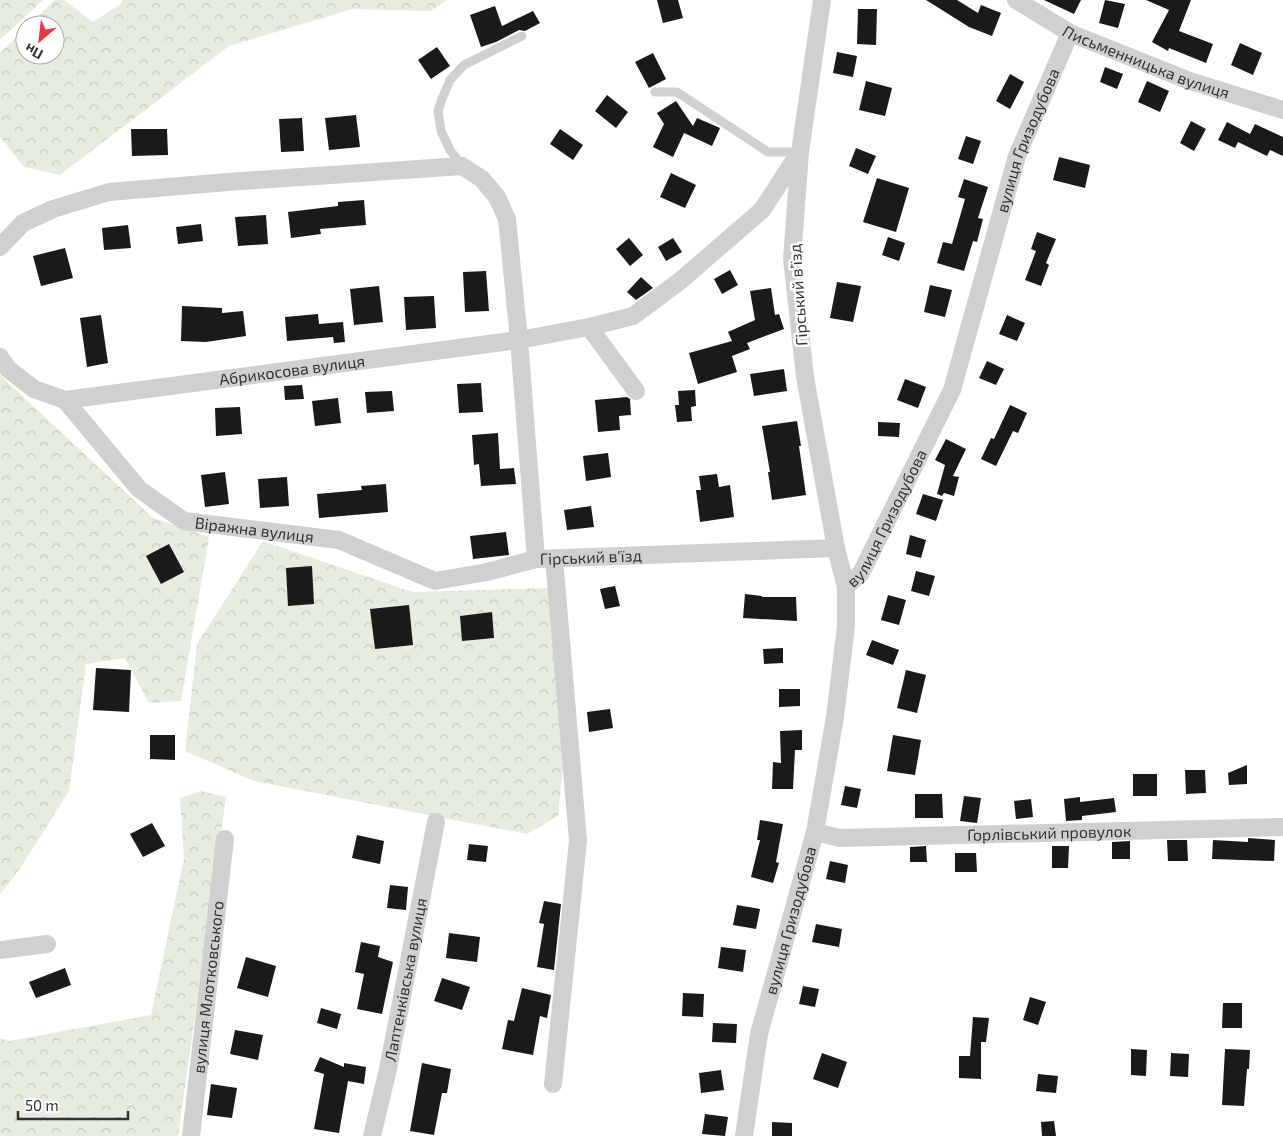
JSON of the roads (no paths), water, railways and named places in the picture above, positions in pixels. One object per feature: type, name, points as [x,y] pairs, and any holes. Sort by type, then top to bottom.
[{"type":"street","name":"Гірський в’їзд","points":[[822,0],[800,152],[792,259],[805,377],[836,548],[846,587]]},
{"type":"street","name":"Письменницька вулиця","points":[[1016,0],[1070,33],[1190,81],[1283,110]]},
{"type":"street","name":"вулиця Гризодубова","points":[[744,1136],[759,1034],[815,832],[837,699],[846,626],[846,587],[861,572],[952,390],[1017,156],[1070,33]]},
{"type":"street","points":[[520,340],[589,327],[633,316],[680,281],[762,210],[800,152]]},
{"type":"street","points":[[0,247],[23,223],[53,209],[109,192],[462,166]]},
{"type":"street","name":"Гірський в'їзд","points":[[462,166],[482,179],[497,197],[507,219],[520,340],[536,559],[836,548]]},
{"type":"street","points":[[589,327],[636,391]]},
{"type":"street","name":"Абрикосова вулиця","points":[[65,400],[520,340]]},
{"type":"street","points":[[0,357],[8,369],[34,389],[65,400]]},
{"type":"street","name":"Віражна вулиця","points":[[65,400],[139,489],[184,522],[339,540],[435,581],[488,572],[536,559]]},
{"type":"street","points":[[553,1084],[578,841],[554,558]]},
{"type":"street","name":"Лаптенківська вулиця","points":[[372,1136],[388,1069],[436,822]]},
{"type":"street","name":"Горлівський провулок","points":[[815,832],[840,838],[1283,827]]},
{"type":"street","name":"вулиця Млотковського","points":[[191,1136],[226,839]]},
{"type":"street","points":[[0,950],[47,944]]},
{"type":"lane","points":[[462,166],[450,150],[441,132],[438,112],[450,80],[464,66],[522,36]]},
{"type":"lane","points":[[655,92],[678,92],[768,152],[800,152]]}]
